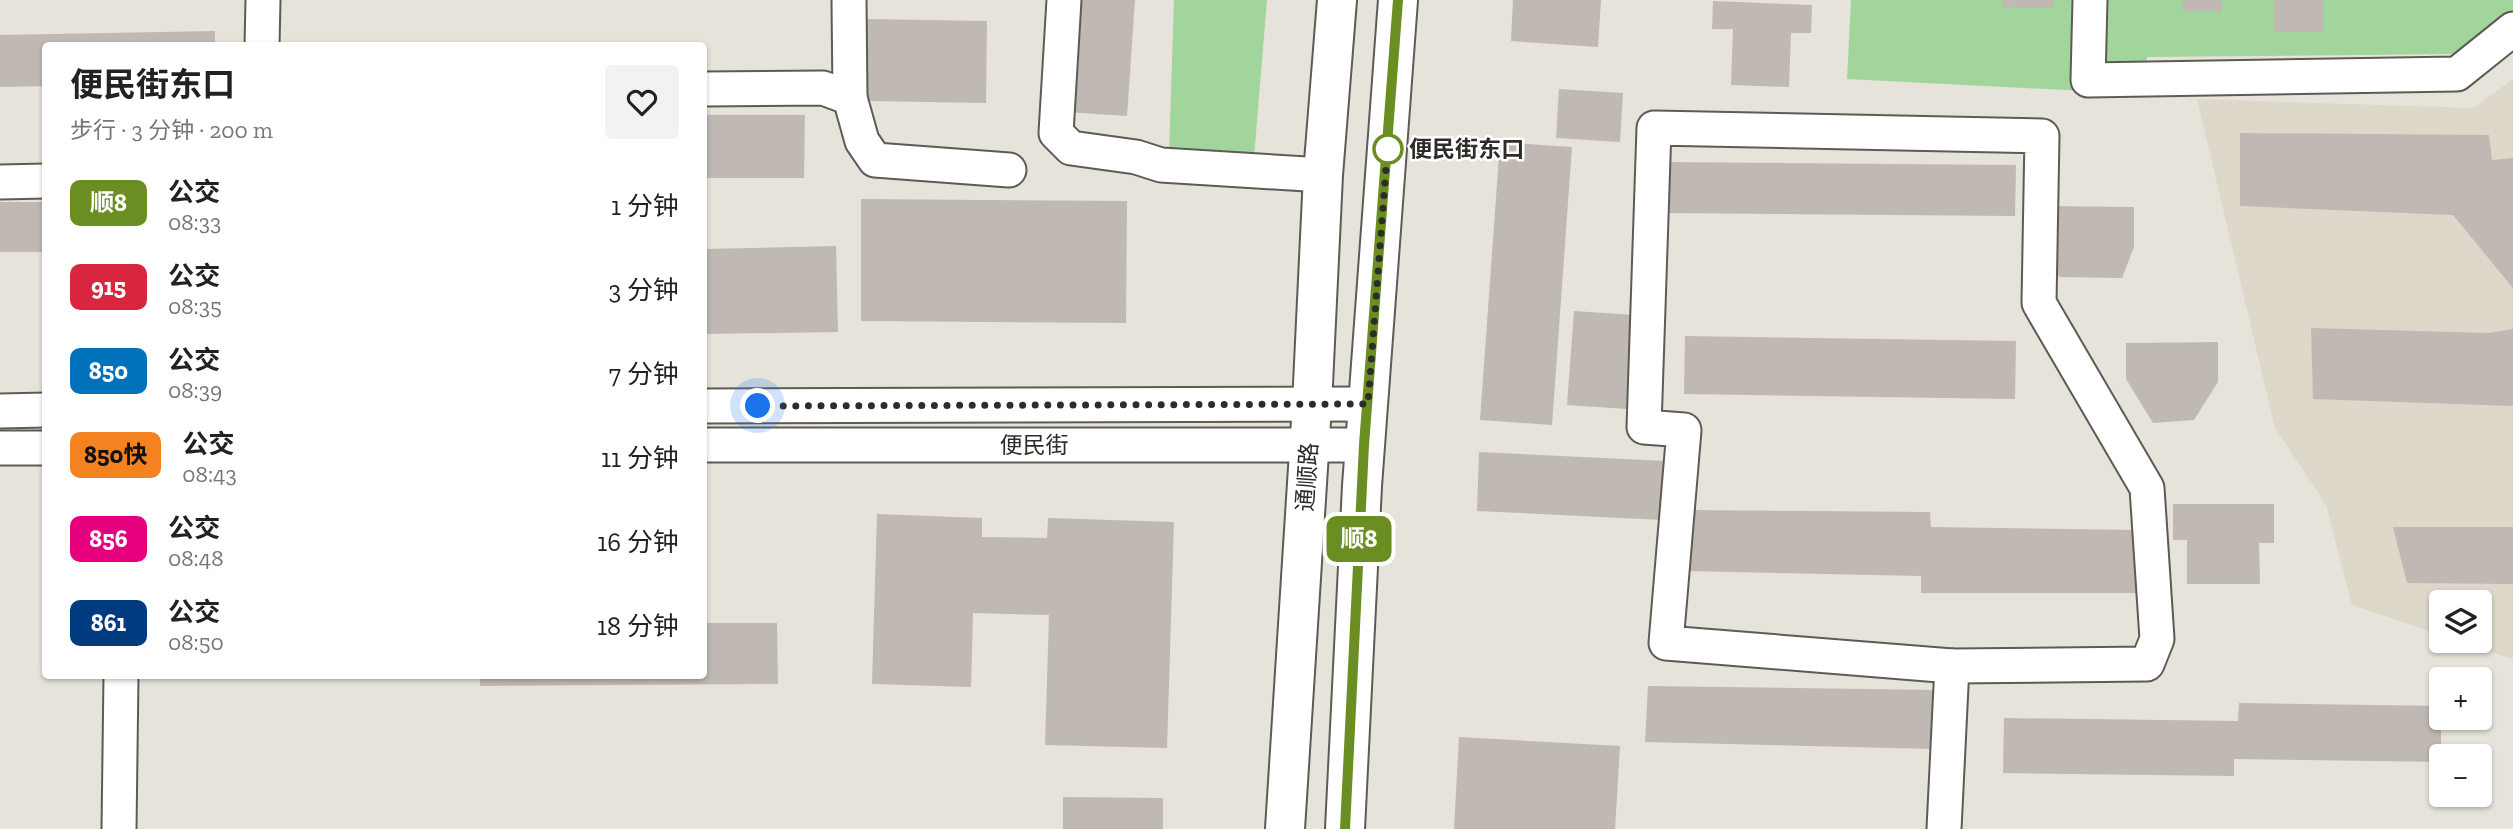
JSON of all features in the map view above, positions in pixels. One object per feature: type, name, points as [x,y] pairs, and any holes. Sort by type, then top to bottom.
[{"type":"main road","name":"通顺路","points":[[1285,829],[1312,405],[1323,175],[1337,0]]},
{"type":"main road","points":[[1345,829],[1364,445],[1398,0]]},
{"type":"street","points":[[262,42],[263,0]]},
{"type":"street","points":[[849,0],[850,98],[862,141],[875,160],[1009,170]]},
{"type":"street","points":[[1064,0],[1056,133],[1071,148],[1136,157],[1161,165],[1323,175]]},
{"type":"street","points":[[2090,0],[2088,80],[2457,74],[2513,29]]},
{"type":"street","points":[[707,89],[823,88],[850,98]]},
{"type":"street","points":[[1654,128],[2042,136],[2039,303],[2147,488],[2157,639],[2147,664],[1952,666],[1666,643],[1684,430],[1644,427],[1654,128]]},
{"type":"street","points":[[0,182],[42,181]]},
{"type":"street","name":"便民街","points":[[707,406],[1368,404]]},
{"type":"street","points":[[0,411],[42,410]]},
{"type":"street","name":"便民街","points":[[707,446],[1364,445]]},
{"type":"street","points":[[0,448],[42,448]]},
{"type":"street","points":[[1944,829],[1952,666]]},
{"type":"street","points":[[119,829],[121,679]]},
{"type":"shaded area","points":[[2513,79],[2513,659],[2492,652],[2492,590],[2429,590],[2429,631],[2352,605],[2326,505],[2275,428],[2197,99],[2474,108]]},
{"type":"green space","points":[[1174,0],[1267,0],[1254,157],[1169,155]]},
{"type":"green space","points":[[1851,0],[2513,0],[2513,11],[2458,54],[2147,57],[2145,94],[1847,79]]},
{"type":"building","points":[[1073,0],[1135,0],[1127,116],[1065,112]]},
{"type":"building","points":[[1513,0],[1601,0],[1598,47],[1511,41]]},
{"type":"building","points":[[2003,0],[2053,0],[2053,8],[2003,7]]},
{"type":"building","points":[[2183,0],[2222,0],[2222,12],[2183,12]]},
{"type":"building","points":[[2274,0],[2324,0],[2324,32],[2274,32]]},
{"type":"building","points":[[1713,1],[1812,5],[1811,33],[1791,33],[1789,87],[1731,85],[1733,29],[1712,29]]},
{"type":"building","points":[[867,19],[987,21],[986,103],[866,101]]},
{"type":"building","points":[[215,31],[215,42],[42,42],[42,86],[0,87],[0,35]]},
{"type":"building","points":[[1559,89],[1623,93],[1620,142],[1556,138]]},
{"type":"building","points":[[707,115],[805,115],[804,178],[707,178]]},
{"type":"building","points":[[2240,133],[2489,135],[2492,160],[2513,158],[2513,288],[2453,215],[2240,206]]},
{"type":"building","points":[[1500,142],[1572,147],[1552,425],[1480,420]]},
{"type":"building","points":[[1663,162],[2016,165],[2015,216],[1663,213]]},
{"type":"building","points":[[861,199],[1127,201],[1126,323],[861,321]]},
{"type":"building","points":[[0,202],[42,202],[42,252],[0,252]]},
{"type":"building","points":[[2048,206],[2134,207],[2134,247],[2122,278],[2059,277],[2048,246]]},
{"type":"building","points":[[836,246],[838,332],[707,334],[707,249]]},
{"type":"building","points":[[1574,311],[1634,315],[1627,409],[1567,405]]},
{"type":"building","points":[[2311,328],[2489,333],[2513,329],[2513,406],[2313,399]]},
{"type":"building","points":[[1685,336],[2016,341],[2015,399],[1684,394]]},
{"type":"building","points":[[2218,342],[2218,382],[2194,420],[2153,423],[2126,379],[2126,343]]},
{"type":"building","points":[[1479,452],[1666,461],[1664,520],[1477,511]]},
{"type":"building","points":[[2173,504],[2274,504],[2274,543],[2259,543],[2260,584],[2187,584],[2187,540],[2173,540]]},
{"type":"building","points":[[1686,510],[1930,512],[1931,527],[2134,530],[2136,593],[1921,593],[1921,576],[1684,571]]},
{"type":"building","points":[[877,514],[982,518],[982,537],[1047,538],[1048,518],[1174,522],[1167,748],[1045,745],[1049,615],[973,613],[971,687],[872,684]]},
{"type":"building","points":[[2393,527],[2513,527],[2513,584],[2407,583]]},
{"type":"building","points":[[707,623],[777,623],[778,684],[480,686],[480,679],[707,679]]},
{"type":"building","points":[[1648,686],[1934,690],[1932,749],[1645,742]]},
{"type":"building","points":[[2239,703],[2429,706],[2429,730],[2441,730],[2441,744],[2429,744],[2429,762],[2234,759],[2234,776],[2003,773],[2004,718],[2238,721]]},
{"type":"building","points":[[1459,737],[1620,746],[1615,829],[1454,829]]},
{"type":"building","points":[[1063,797],[1163,798],[1163,829],[1063,829]]},
{"type":"bus line","name":"顺8","points":[[1345,829],[1364,445],[1398,0]]},
{"type":"place","name":"便民街东口","points":[[1388,149]]},
{"type":"route","points":[[758,406],[1368,404],[1388,142],[1388,149]]}]
